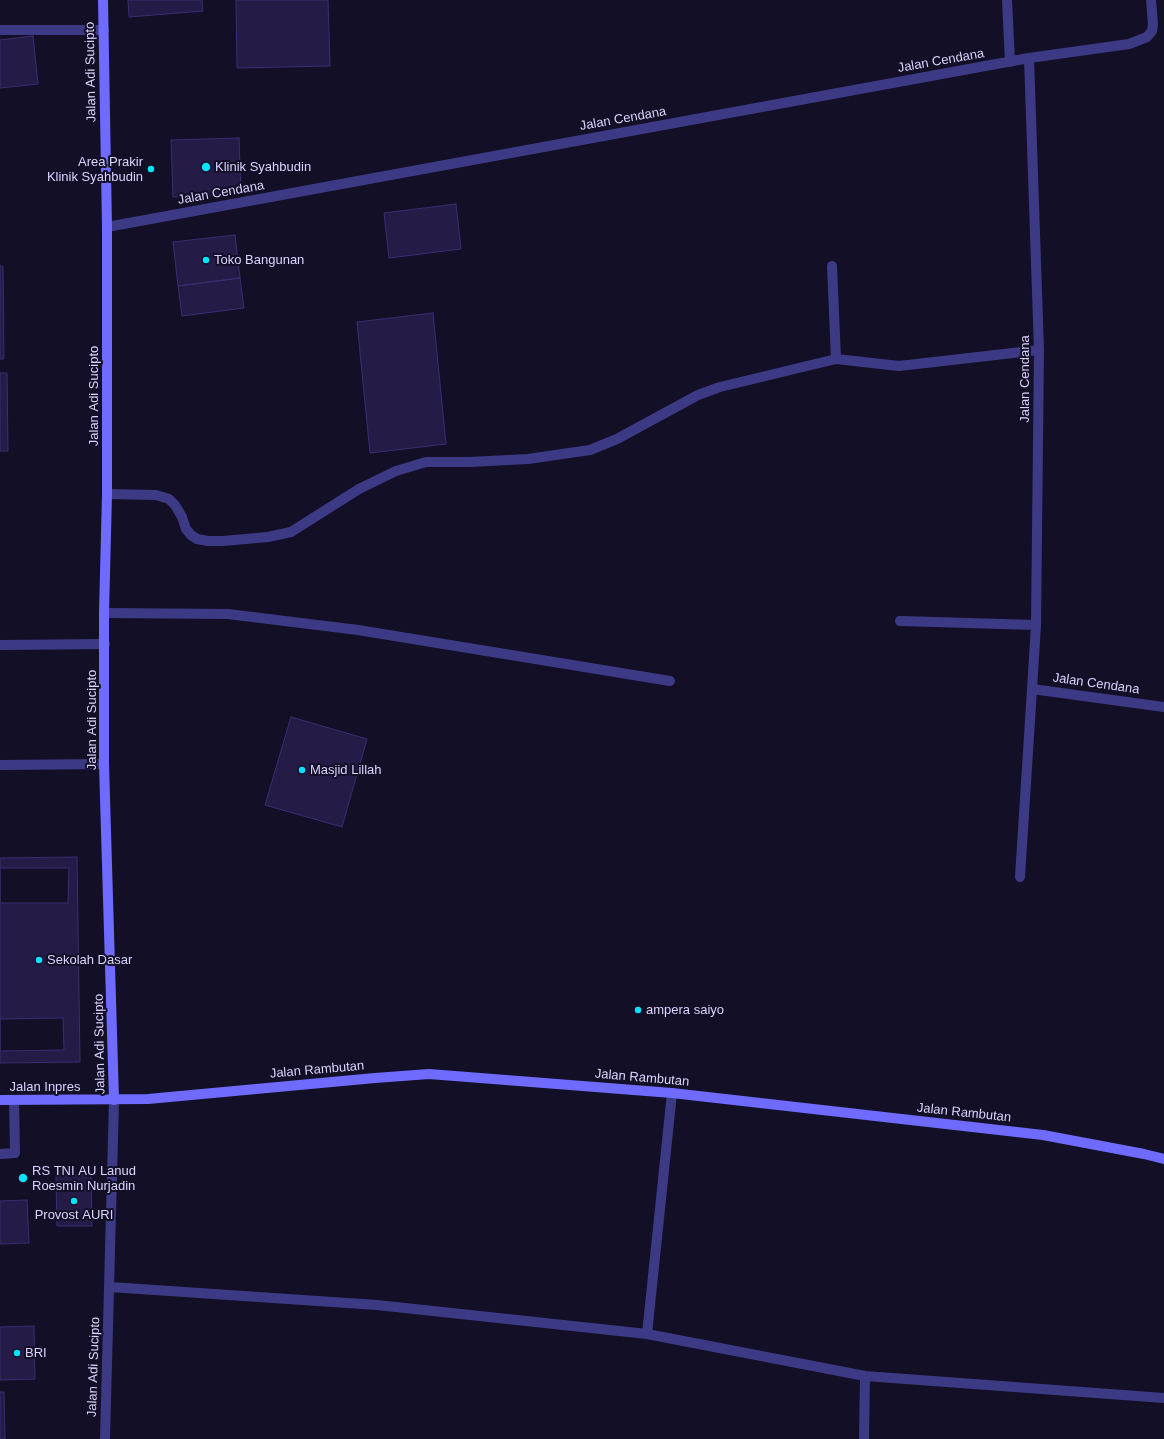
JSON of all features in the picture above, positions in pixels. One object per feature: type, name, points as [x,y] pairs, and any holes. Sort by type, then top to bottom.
[{"type":"main road","name":"Jalan Adi Sucipto","points":[[103,0],[108,494],[104,613],[104,764],[114,1100]]},
{"type":"main road","name":"Jalan Rambutan","points":[[114,1100],[429,1074],[672,1093],[1043,1135],[1164,1159]]},
{"type":"main road","name":"Jalan Inpres","points":[[0,1100],[114,1100]]},
{"type":"street","points":[[1007,0],[1010,62]]},
{"type":"street","points":[[1029,58],[1129,44],[1147,37],[1152,31],[1153,24],[1151,0]]},
{"type":"street","points":[[0,30],[104,30]]},
{"type":"street","name":"Jalan Cendana","points":[[106,227],[1029,58],[1039,350],[1036,625],[1032,689],[1164,707]]},
{"type":"street","points":[[832,266],[836,359]]},
{"type":"street","points":[[108,494],[156,495],[169,499],[179,511],[186,529],[197,539],[223,541],[268,537],[291,532],[359,490],[396,471],[426,462],[470,462],[528,459],[590,450],[617,439],[698,395],[720,387],[836,359],[899,366],[1039,350]]},
{"type":"street","points":[[104,613],[236,615],[358,630],[670,681]]},
{"type":"street","points":[[900,621],[1036,625]]},
{"type":"street","points":[[0,645],[105,644]]},
{"type":"street","points":[[1020,877],[1032,689]]},
{"type":"street","points":[[0,765],[104,764]]},
{"type":"street","points":[[647,1334],[672,1093]]},
{"type":"street","points":[[0,1154],[15,1153],[14,1100]]},
{"type":"street","name":"Jalan Adi Sucipto","points":[[105,1439],[114,1100]]},
{"type":"street","points":[[110,1287],[377,1305],[647,1334],[865,1376],[1164,1398]]},
{"type":"street","points":[[864,1439],[865,1376]]},
{"type":"building","points":[[128,0],[202,0],[203,11],[129,17]]},
{"type":"building","points":[[236,0],[328,0],[330,66],[237,68]]},
{"type":"building","points":[[33,36],[38,84],[0,88],[0,40]]},
{"type":"building","name":"Klinik Syahbudin","points":[[239,138],[241,194],[173,197],[171,140]]},
{"type":"building","points":[[456,204],[461,249],[389,258],[384,213]]},
{"type":"building","name":"Toko Bangunan","points":[[235,235],[240,278],[178,286],[173,242]]},
{"type":"building","points":[[0,266],[3,266],[4,359],[0,359]]},
{"type":"building","points":[[240,278],[244,308],[182,316],[178,286]]},
{"type":"building","points":[[433,313],[446,444],[370,453],[357,322]]},
{"type":"building","points":[[0,373],[7,373],[8,451],[0,451]]},
{"type":"building","points":[[291,717],[367,739],[342,827],[265,805]]},
{"type":"building","name":"Sekolah Dasar","points":[[77,857],[80,1062],[0,1063],[0,858]]},
{"type":"building","points":[[0,868],[69,868],[68,903],[0,903]]},
{"type":"building","points":[[63,1018],[64,1050],[0,1051],[0,1019]]},
{"type":"building","name":"Provost AURI","points":[[56,1175],[91,1175],[92,1226],[57,1226]]},
{"type":"building","points":[[27,1200],[29,1243],[0,1244],[0,1201]]},
{"type":"building","name":"BRI","points":[[34,1326],[35,1379],[0,1380],[0,1327]]},
{"type":"building","points":[[0,1392],[4,1392],[5,1439],[0,1439]]},
{"type":"place","name":"Klinik Syahbudin","points":[[206,167]]},
{"type":"place","name":"Area Prakir Klinik Syahbudin","points":[[151,169]]},
{"type":"place","name":"Toko Bangunan","points":[[206,260]]},
{"type":"place","name":"Masjid Lillah","points":[[302,770]]},
{"type":"place","name":"Sekolah Dasar","points":[[39,960]]},
{"type":"place","name":"ampera saiyo","points":[[638,1010]]},
{"type":"place","name":"RS TNI AU Lanud Roesmin Nurjadin","points":[[23,1178]]},
{"type":"place","name":"Provost AURI","points":[[74,1201]]},
{"type":"place","name":"BRI","points":[[17,1353]]}]
